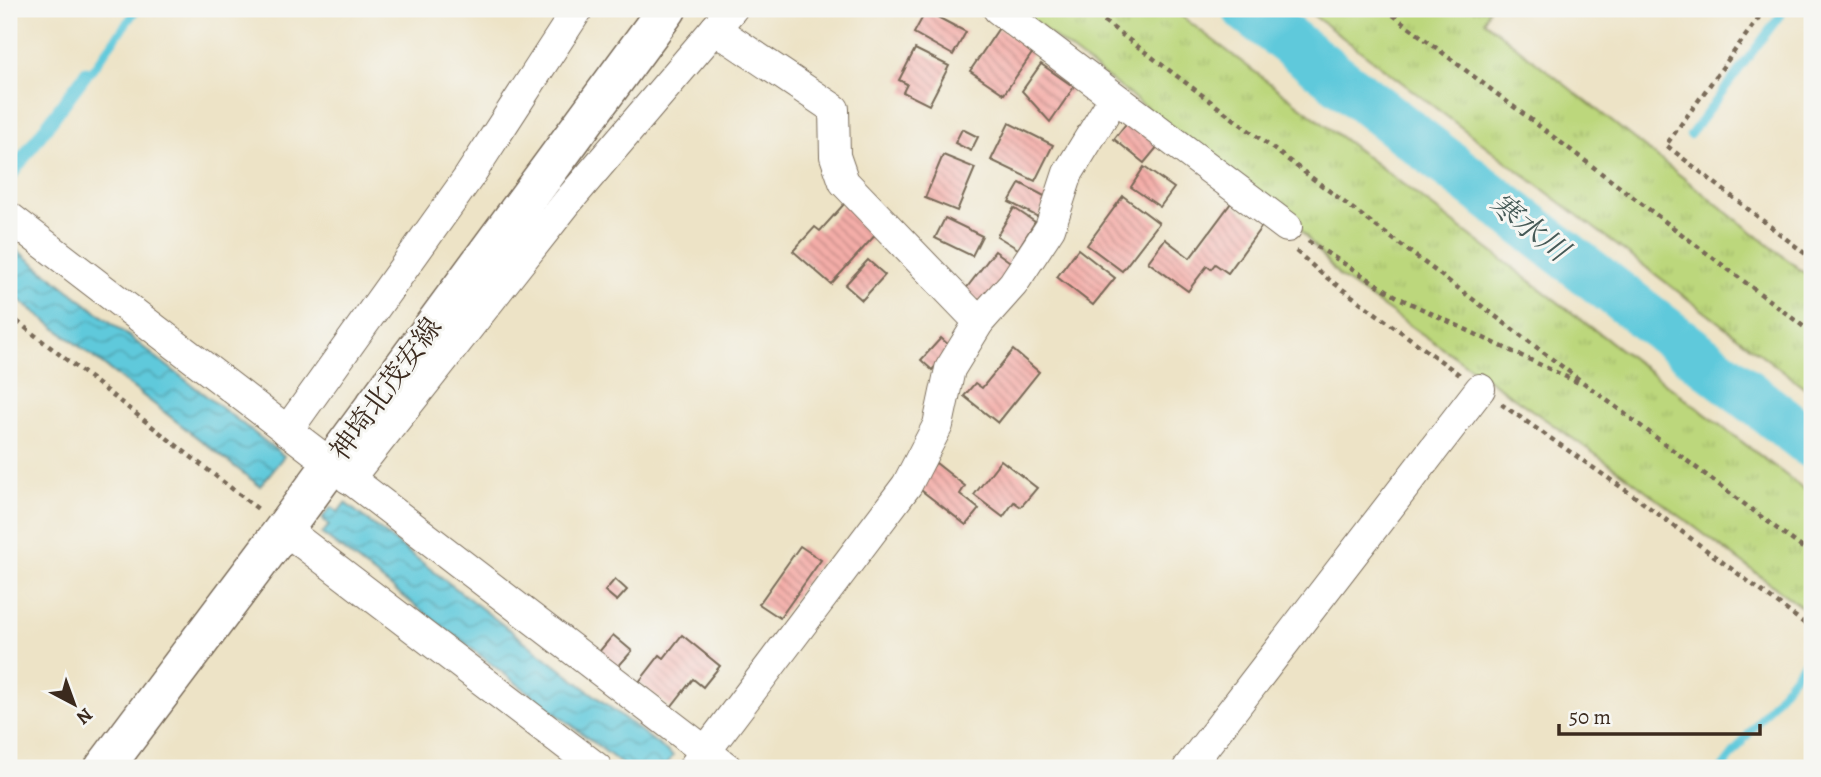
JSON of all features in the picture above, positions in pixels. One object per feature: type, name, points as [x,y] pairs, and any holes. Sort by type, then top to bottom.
[{"type":"main road","name":"神埼北茂安線","points":[[104,768],[284,529],[340,471],[667,9]]},
{"type":"street","points":[[288,431],[468,178],[578,9]]},
{"type":"street","points":[[998,9],[1287,227]]},
{"type":"street","points":[[340,471],[724,19],[834,109],[835,156],[844,182],[979,322]]},
{"type":"street","points":[[9,217],[340,471],[709,763],[907,485],[937,425],[950,369],[979,322],[1013,284],[1050,228],[1068,173],[1114,98]]},
{"type":"street","points":[[1188,768],[1480,389]]},
{"type":"street","points":[[284,529],[597,768]]},
{"type":"path","points":[[1088,9],[1812,555]]},
{"type":"path","points":[[1385,9],[1812,333]]},
{"type":"path","points":[[1765,9],[1666,145],[1812,259]]},
{"type":"path","points":[[1287,227],[1399,298],[1589,388]]},
{"type":"path","points":[[1287,227],[1294,250],[1323,275],[1634,496],[1812,629]]},
{"type":"path","points":[[9,315],[284,529]]},
{"type":"green space","points":[[1017,9],[1172,9],[1812,495],[1812,615],[1621,472],[1340,277],[1290,217]]},
{"type":"green space","points":[[1305,9],[1489,9],[1484,21],[1812,279],[1812,393]]},
{"type":"water","points":[[9,244],[284,456],[260,486],[9,292]]},
{"type":"water","points":[[345,503],[673,756],[666,765],[670,768],[627,768],[322,534],[329,525],[322,518],[331,507],[338,512]]},
{"type":"building","points":[[926,11],[966,32],[953,55],[914,33]]},
{"type":"building","points":[[999,28],[1033,52],[1004,94],[970,71]]},
{"type":"building","points":[[915,49],[949,66],[929,105],[903,92],[907,84],[899,80]]},
{"type":"building","points":[[1041,64],[1074,87],[1050,122],[1022,91]]},
{"type":"building","points":[[1129,120],[1159,145],[1144,163],[1114,139]]},
{"type":"building","points":[[1009,123],[1053,145],[1035,181],[991,160]]},
{"type":"building","points":[[962,129],[978,137],[971,151],[955,143]]},
{"type":"building","points":[[943,155],[975,168],[957,211],[925,198]]},
{"type":"building","points":[[1144,167],[1174,188],[1160,207],[1131,187]]},
{"type":"building","points":[[1020,183],[1048,198],[1038,217],[1009,202]]},
{"type":"building","points":[[1123,196],[1159,223],[1122,271],[1087,245]]},
{"type":"building","points":[[845,203],[878,232],[831,284],[793,251],[815,227],[820,231]]},
{"type":"building","points":[[1231,203],[1262,226],[1228,273],[1215,264],[1211,269],[1207,266],[1188,291],[1148,262],[1165,239],[1190,258]]},
{"type":"building","points":[[1014,208],[1035,222],[1018,249],[997,236]]},
{"type":"building","points":[[945,218],[982,236],[972,256],[935,238]]},
{"type":"building","points":[[1078,249],[1115,278],[1093,305],[1057,277]]},
{"type":"building","points":[[995,251],[1013,264],[983,304],[965,290]]},
{"type":"building","points":[[868,260],[885,275],[862,300],[845,285]]},
{"type":"building","points":[[941,338],[952,348],[932,370],[921,360]]},
{"type":"building","points":[[1013,350],[1039,372],[998,423],[964,396],[975,383],[982,388]]},
{"type":"building","points":[[1001,460],[1037,488],[1021,507],[1014,502],[1003,517],[974,495]]},
{"type":"building","points":[[936,463],[965,486],[960,494],[979,509],[966,525],[917,487]]},
{"type":"building","points":[[800,546],[821,560],[780,618],[759,604]]},
{"type":"building","points":[[615,579],[627,590],[617,601],[605,591]]},
{"type":"building","points":[[613,635],[632,651],[617,668],[598,653]]},
{"type":"building","points":[[682,635],[720,666],[703,687],[693,679],[671,707],[639,682],[660,655],[664,658]]},
{"type":"waterway","points":[[9,182],[137,9]]},
{"type":"waterway","name":"寒水川","points":[[1247,9],[1812,444]]},
{"type":"waterway","points":[[1690,135],[1785,9]]},
{"type":"waterway","points":[[9,172],[85,70]]},
{"type":"waterway","points":[[1722,768],[1812,653]]}]
